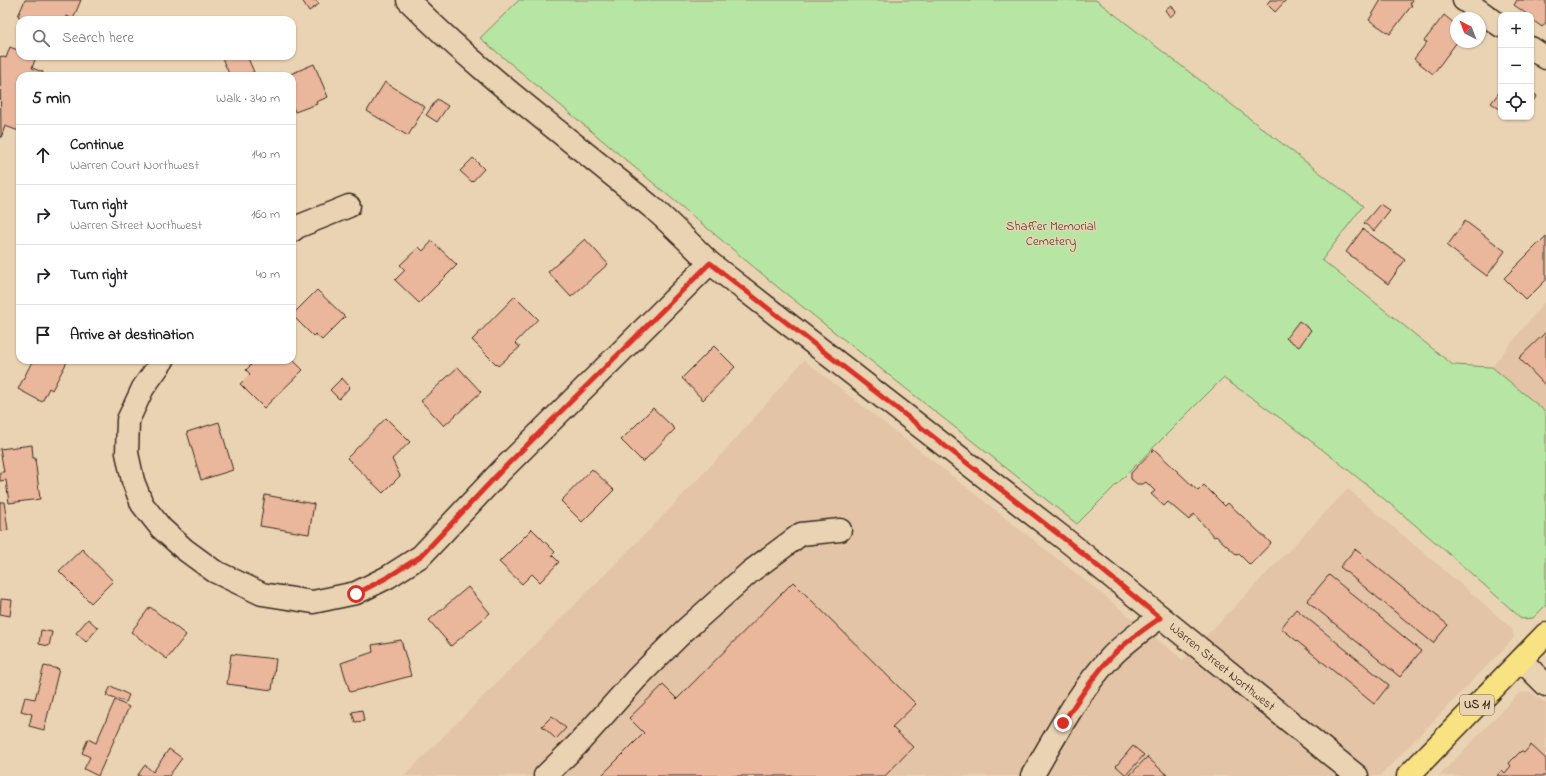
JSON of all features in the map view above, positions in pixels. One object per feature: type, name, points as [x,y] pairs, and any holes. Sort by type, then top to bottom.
[{"type":"main road","name":"US 11","points":[[1408,776],[1546,634]]},
{"type":"street","name":"Warren Street Northwest","points":[[408,0],[432,24],[543,119],[656,211],[710,263],[1071,544],[1160,618],[1357,776]]},
{"type":"street","points":[[1464,0],[1498,24]]},
{"type":"street","points":[[1534,50],[1546,58]]},
{"type":"street","points":[[296,227],[349,206]]},
{"type":"street","points":[[160,364],[143,388],[128,420],[127,453],[142,504],[161,528],[184,549],[214,571],[262,594],[313,602],[356,594],[388,577],[421,556],[500,472],[710,263]]},
{"type":"street","points":[[545,776],[578,745],[648,667],[750,572],[802,534],[840,530]]},
{"type":"street","points":[[1032,776],[1086,687],[1115,653],[1131,639],[1160,618]]},
{"type":"street","points":[[1521,660],[1546,685]]},
{"type":"shaded area","points":[[1546,300],[1546,412],[1492,367]]},
{"type":"shaded area","points":[[804,360],[1096,589],[1183,660],[1348,489],[1482,602],[1512,629],[1514,638],[1380,776],[404,776],[660,519],[735,440]]},
{"type":"shaded area","points":[[1531,692],[1546,704],[1546,776],[1439,776],[1519,693]]},
{"type":"green space","name":"Shaffer Memorial Cemetery","points":[[519,0],[1096,0],[1363,206],[1322,260],[1453,365],[1492,367],[1546,412],[1546,605],[1533,618],[1522,619],[1377,493],[1301,434],[1223,378],[1077,524],[780,289],[480,38]]},
{"type":"building","points":[[25,0],[81,0],[74,16],[18,16]]},
{"type":"building","points":[[302,0],[316,0],[319,4],[309,11]]},
{"type":"building","points":[[1270,0],[1286,0],[1275,12],[1267,4]]},
{"type":"building","points":[[1381,0],[1413,0],[1410,4],[1412,5],[1390,34],[1369,20]]},
{"type":"building","points":[[1517,0],[1546,0],[1546,22],[1542,27],[1534,21],[1534,12],[1524,12],[1514,5]]},
{"type":"building","points":[[1171,5],[1176,12],[1170,17],[1165,10]]},
{"type":"building","points":[[1444,15],[1450,20],[1450,48],[1452,48],[1433,74],[1414,59],[1427,42],[1424,41]]},
{"type":"building","points":[[10,47],[16,49],[16,60],[35,60],[32,68],[43,72],[16,72],[16,130],[5,126],[1,138],[0,57],[6,58]]},
{"type":"building","points":[[223,60],[249,60],[254,72],[228,72]]},
{"type":"building","points":[[314,64],[328,97],[316,102],[317,104],[296,112],[295,72]]},
{"type":"building","points":[[385,82],[425,107],[408,136],[367,111]]},
{"type":"building","points":[[1498,94],[1498,108],[1491,103]]},
{"type":"building","points":[[437,99],[448,106],[437,122],[426,115]]},
{"type":"building","points":[[473,158],[484,169],[472,182],[460,171]]},
{"type":"building","points":[[1380,204],[1390,211],[1374,231],[1364,223]]},
{"type":"building","points":[[1465,221],[1505,251],[1487,276],[1447,246]]},
{"type":"building","points":[[1363,229],[1405,260],[1388,284],[1346,252]]},
{"type":"building","points":[[1546,236],[1546,280],[1526,300],[1504,278]]},
{"type":"building","points":[[585,239],[608,264],[571,297],[548,272]]},
{"type":"building","points":[[432,241],[457,265],[419,303],[395,280],[405,270],[400,265],[419,247],[423,251]]},
{"type":"building","points":[[317,290],[345,317],[322,340],[315,334],[313,336],[296,319],[296,311]]},
{"type":"building","points":[[515,296],[538,319],[515,343],[520,347],[498,366],[472,340]]},
{"type":"building","points":[[1299,321],[1311,330],[1299,347],[1286,338]]},
{"type":"building","points":[[1546,332],[1546,386],[1519,358]]},
{"type":"building","points":[[714,346],[735,367],[703,400],[682,378]]},
{"type":"building","points":[[296,363],[303,370],[264,408],[240,384],[250,374],[246,370],[252,364]]},
{"type":"building","points":[[31,364],[66,364],[52,390],[49,388],[42,402],[18,389]]},
{"type":"building","points":[[458,367],[481,392],[444,426],[421,401]]},
{"type":"building","points":[[342,378],[350,387],[339,399],[330,390]]},
{"type":"building","points":[[653,408],[675,429],[643,462],[621,440]]},
{"type":"building","points":[[386,418],[410,442],[392,459],[400,476],[383,493],[347,458]]},
{"type":"building","points":[[219,422],[233,470],[201,480],[187,432]]},
{"type":"building","points":[[32,445],[40,499],[9,503],[6,480],[0,481],[0,472],[4,472],[0,449]]},
{"type":"building","points":[[1154,449],[1198,491],[1204,485],[1225,506],[1228,503],[1271,543],[1250,565],[1239,554],[1237,555],[1216,536],[1214,537],[1194,514],[1189,520],[1168,502],[1164,506],[1151,494],[1155,491],[1146,482],[1143,484],[1137,484],[1131,479],[1131,473]]},
{"type":"building","points":[[592,469],[614,490],[582,522],[561,501]]},
{"type":"building","points":[[265,495],[314,504],[309,534],[260,526]]},
{"type":"building","points":[[0,502],[4,502],[8,530],[0,531]]},
{"type":"building","points":[[532,529],[555,552],[552,555],[559,562],[540,582],[532,574],[522,584],[499,562]]},
{"type":"building","points":[[82,549],[113,581],[91,603],[59,571]]},
{"type":"building","points":[[1355,549],[1448,625],[1433,643],[1340,567]]},
{"type":"building","points":[[1329,575],[1421,651],[1400,677],[1307,601]]},
{"type":"building","points":[[793,582],[916,704],[892,727],[913,747],[885,776],[601,776],[644,733],[629,718],[663,685],[677,699]]},
{"type":"building","points":[[468,587],[490,613],[451,646],[429,620]]},
{"type":"building","points":[[1,599],[12,600],[10,616],[0,614]]},
{"type":"building","points":[[150,607],[186,635],[167,659],[131,632]]},
{"type":"building","points":[[1296,609],[1389,685],[1374,704],[1281,628]]},
{"type":"building","points":[[88,619],[98,628],[86,642],[76,633]]},
{"type":"building","points":[[41,630],[52,632],[49,646],[39,644]]},
{"type":"building","points":[[401,640],[411,676],[350,692],[341,663],[373,652],[372,645]]},
{"type":"building","points":[[231,654],[276,659],[272,690],[227,684]]},
{"type":"building","points":[[44,666],[59,669],[44,730],[29,726],[32,714],[21,711],[25,697],[35,699]]},
{"type":"building","points":[[111,686],[129,695],[126,702],[106,696]]},
{"type":"building","points":[[115,700],[129,707],[98,776],[84,769],[90,757],[82,753],[88,739],[96,743]]},
{"type":"building","points":[[362,710],[364,721],[355,722],[352,712]]},
{"type":"building","points":[[552,716],[566,728],[556,739],[542,726]]},
{"type":"building","points":[[1531,745],[1546,759],[1546,776],[1497,776],[1502,770],[1505,773],[1511,766],[1509,763],[1521,751],[1524,753]]},
{"type":"building","points":[[1133,746],[1144,755],[1126,775],[1116,766]]},
{"type":"building","points":[[169,749],[182,758],[169,776],[137,776],[145,765],[153,772]]},
{"type":"building","points":[[1147,757],[1168,776],[1129,776]]},
{"type":"route","points":[[356,594],[388,577],[421,556],[500,472],[710,263],[1071,544],[1160,618],[1131,639],[1110,658],[1086,687],[1063,723]]}]
